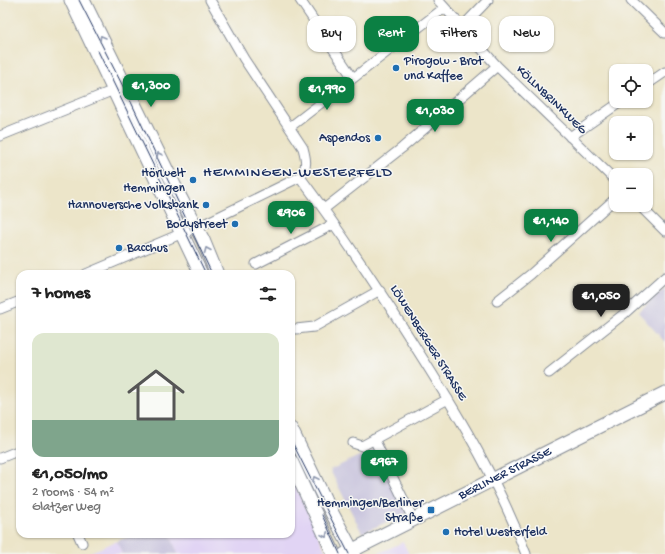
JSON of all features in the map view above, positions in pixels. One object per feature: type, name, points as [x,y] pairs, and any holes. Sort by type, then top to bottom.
[{"type":"street","points":[[71,0],[114,90],[188,231],[203,240],[215,270]]},
{"type":"street","points":[[83,0],[188,231],[200,270]]},
{"type":"street","points":[[95,270],[188,231],[300,176],[306,168],[307,161],[303,148],[244,59],[210,0]]},
{"type":"street","points":[[300,0],[353,78]]},
{"type":"street","name":"KÖLLNBRINKWEG","points":[[438,0],[452,16]]},
{"type":"street","points":[[473,16],[488,0]]},
{"type":"street","points":[[631,0],[665,33]]},
{"type":"street","points":[[290,127],[444,8]]},
{"type":"street","name":"KÖLLNBRINKWEG","points":[[484,52],[609,174]]},
{"type":"street","points":[[324,209],[402,148],[497,66]]},
{"type":"street","points":[[653,80],[665,72]]},
{"type":"street","points":[[0,136],[114,90]]},
{"type":"street","points":[[570,136],[612,108]]},
{"type":"street","name":"LÖWENBERGER STRASSE","points":[[300,176],[380,290],[448,399],[492,479],[516,527],[526,554]]},
{"type":"street","points":[[497,301],[531,274],[609,204]]},
{"type":"street","points":[[646,212],[665,231]]},
{"type":"street","points":[[256,264],[334,224]]},
{"type":"street","points":[[549,373],[625,313],[665,277]]},
{"type":"street","points":[[296,329],[314,327],[380,290]]},
{"type":"street","points":[[0,309],[16,303]]},
{"type":"street","name":"BERLINER STRASSE","points":[[351,553],[413,519],[665,393]]},
{"type":"street","points":[[353,443],[362,446],[448,399]]},
{"type":"street","points":[[295,438],[351,553]]},
{"type":"street","points":[[374,439],[413,519]]},
{"type":"street","points":[[0,458],[16,452]]},
{"type":"street","points":[[295,470],[334,554]]},
{"type":"street","points":[[80,538],[82,543]]},
{"type":"shaded area","points":[[665,288],[665,342],[638,312]]},
{"type":"shaded area","points":[[376,448],[407,513],[362,533],[330,470]]},
{"type":"shaded area","points":[[295,484],[327,554],[178,554],[172,538],[295,538]]},
{"type":"shaded area","points":[[125,538],[172,538],[178,554],[122,554],[117,541]]},
{"type":"shaded area","points":[[117,541],[122,554],[86,554]]},
{"type":"shaded area","points":[[403,542],[409,554],[377,554]]},
{"type":"tram line","points":[[79,0],[132,104],[210,270]]},
{"type":"tram line","points":[[98,51],[204,270]]},
{"type":"tram line","points":[[295,448],[349,554]]},
{"type":"tram line","points":[[322,515],[340,554]]},
{"type":"place","name":"Pirogow - Brot und Kaffee","points":[[396,68]]},
{"type":"place","name":"Aspendos","points":[[378,138]]},
{"type":"place","name":"Hörwelt Hemmingen","points":[[193,180]]},
{"type":"place","name":"Hannoversche Volksbank","points":[[206,205]]},
{"type":"place","name":"Bodystreet","points":[[235,224]]},
{"type":"place","name":"Bacchus","points":[[119,248]]},
{"type":"place","name":"Hemmingen/Berliner Straße","points":[[431,510]]},
{"type":"place","name":"Hotel Westerfeld","points":[[446,532]]},
{"type":"district","name":"HEMMINGEN-WESTERFELD","points":[[298,173]]}]
